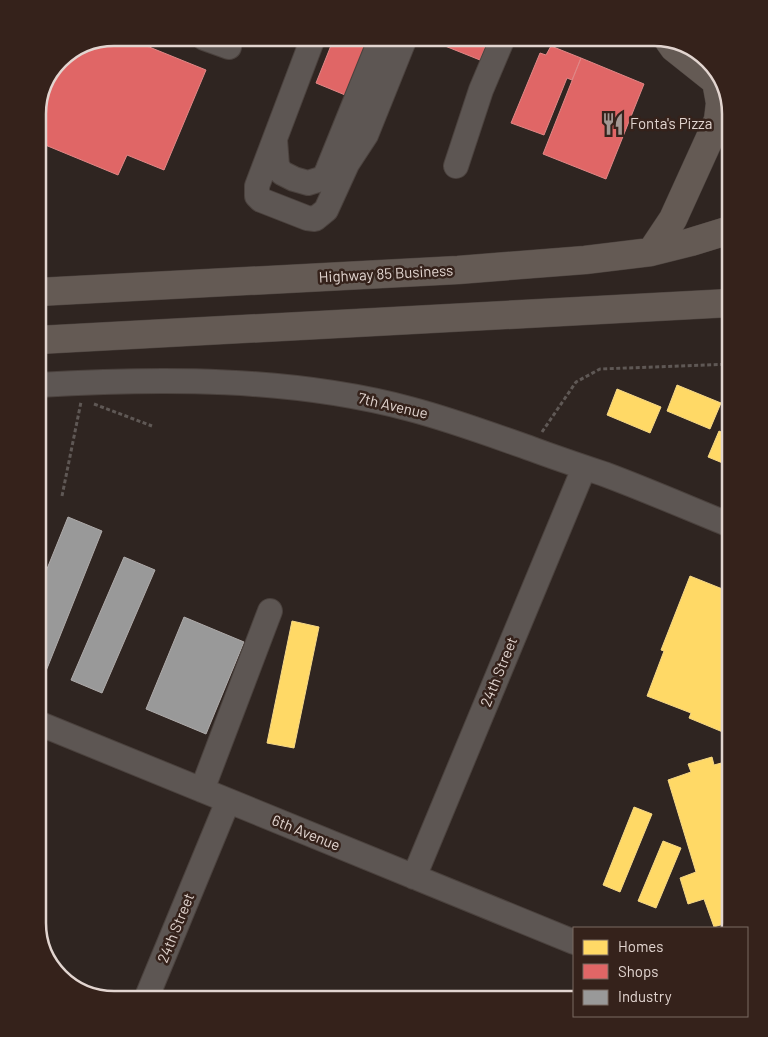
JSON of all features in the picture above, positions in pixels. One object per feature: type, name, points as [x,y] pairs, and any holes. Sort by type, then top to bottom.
[{"type":"main road","points":[[677,50],[711,77]]},
{"type":"main road","points":[[651,252],[673,220],[718,120],[720,100]]},
{"type":"main road","name":"Highway 85 Business","points":[[46,292],[458,270],[584,260],[651,252],[722,232]]},
{"type":"main road","points":[[46,340],[722,303]]},
{"type":"street","points":[[310,46],[257,186],[257,196],[261,200],[307,218],[315,219],[326,210],[347,164],[366,135],[402,46]]},
{"type":"street","points":[[275,138],[277,166],[282,173],[308,183],[324,178],[378,46]]},
{"type":"street","points":[[456,166],[481,90],[500,46]]},
{"type":"street","name":"7th Avenue","points":[[46,386],[76,392],[198,380],[309,390],[409,408],[469,426],[722,522]]},
{"type":"street","name":"24th Street","points":[[414,877],[584,468]]},
{"type":"street","points":[[202,790],[270,611]]},
{"type":"street","name":"6th Avenue","points":[[46,726],[573,942]]},
{"type":"street","name":"24th Street","points":[[151,991],[228,801]]},
{"type":"path","points":[[530,449],[576,382],[600,369],[722,364]]},
{"type":"path","points":[[62,496],[76,392],[152,426]]},
{"type":"building: Homes","points":[[677,385],[721,403],[710,429],[667,411]]},
{"type":"building: Homes","points":[[617,389],[661,407],[650,433],[607,415]]},
{"type":"building: Homes","points":[[719,431],[722,432],[722,463],[708,457]]},
{"type":"building: Homes","points":[[690,576],[722,589],[722,732],[689,718],[691,713],[647,696],[664,651],[661,650]]},
{"type":"building: Homes","points":[[292,621],[319,627],[294,748],[267,743]]},
{"type":"building: Homes","points":[[712,757],[714,765],[722,763],[722,923],[714,927],[704,899],[688,904],[680,878],[696,872],[668,780],[691,772],[688,764]]},
{"type":"building: Homes","points":[[634,807],[652,814],[620,892],[603,885]]},
{"type":"building: Homes","points":[[663,841],[681,848],[656,908],[638,901]]},
{"type":"building: Shops","points":[[114,46],[147,46],[206,70],[164,170],[127,155],[118,175],[46,145],[46,109],[53,84],[60,73],[69,63],[88,51]]},
{"type":"building: Shops","points":[[331,46],[371,46],[350,97],[316,83]]},
{"type":"building: Shops","points":[[445,46],[486,46],[480,60]]},
{"type":"building: Shops","points":[[551,46],[581,58],[572,80],[567,78],[544,135],[511,123],[540,53],[546,55]]},
{"type":"building: Shops","points":[[581,58],[644,84],[606,179],[543,154]]},
{"type":"building: Industry","points":[[68,517],[102,531],[46,671],[46,571]]},
{"type":"building: Industry","points":[[124,557],[155,570],[102,693],[71,680]]},
{"type":"building: Industry","points":[[184,617],[244,642],[206,734],[146,709]]},
{"type":"place","name":"Fonta's Pizza","points":[[613,124]]}]
